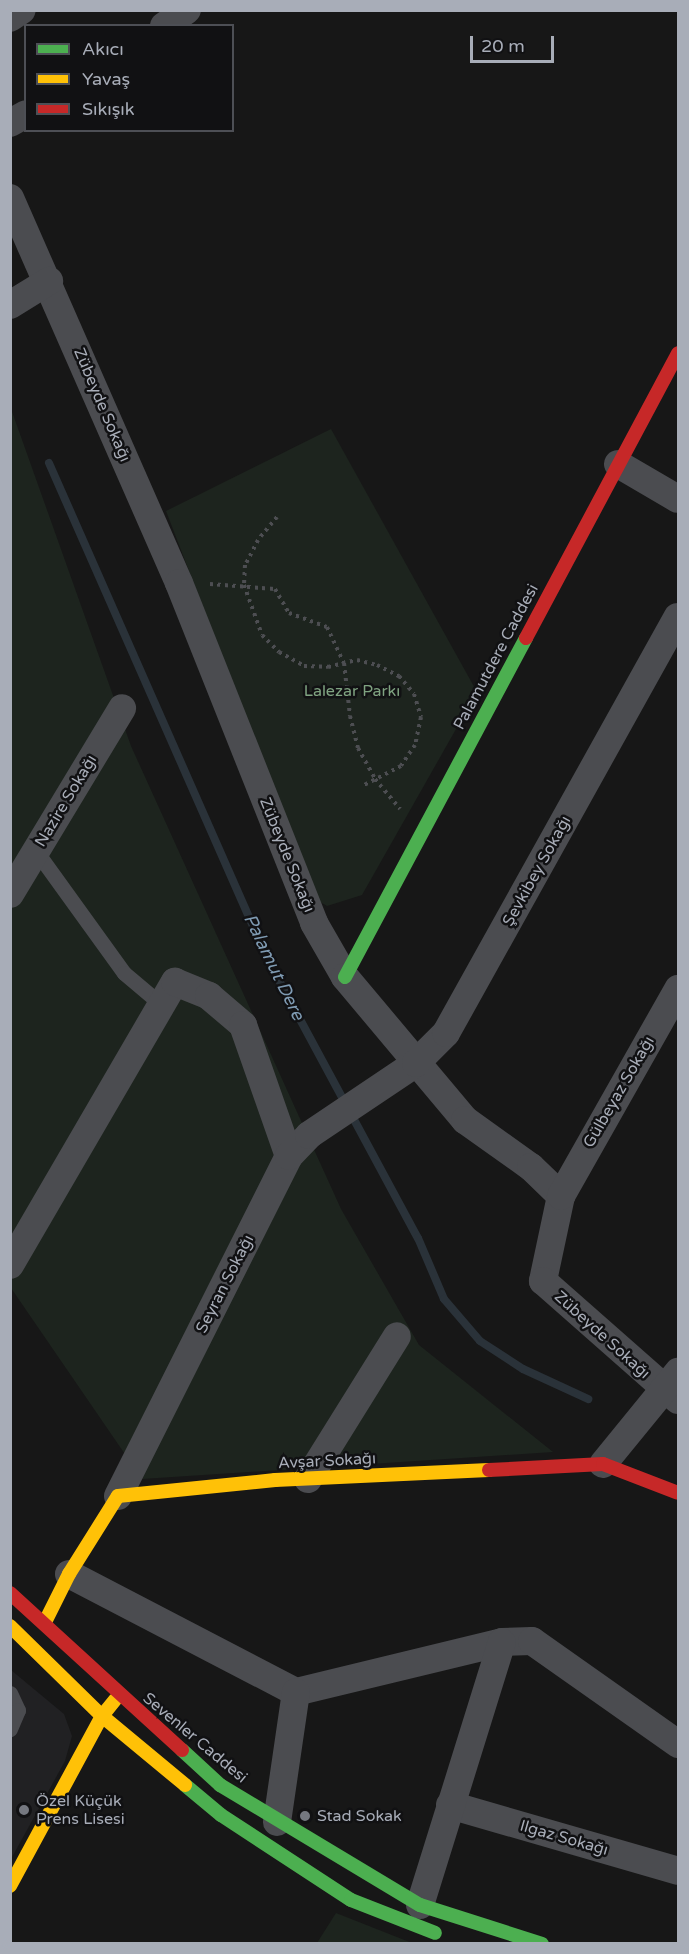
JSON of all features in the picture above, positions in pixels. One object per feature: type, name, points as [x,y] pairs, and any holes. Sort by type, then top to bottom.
[{"type":"street","points":[[10,18],[22,10]]},
{"type":"street","points":[[167,24],[188,10]]},
{"type":"street","points":[[10,123],[24,115]]},
{"type":"street","name":"Zübeyde Sokağı","points":[[10,198],[49,281],[179,583],[314,923],[345,977],[465,1120],[531,1167],[561,1196],[543,1281],[673,1387]]},
{"type":"street","points":[[10,305],[49,281]]},
{"type":"street","name":"Palamutdere Caddesi","points":[[345,977],[678,353]]},
{"type":"street","points":[[618,464],[678,499]]},
{"type":"street","name":"Şevkibey Sokağı","points":[[364,1099],[416,1063],[446,1033],[678,617]]},
{"type":"street","name":"Nazire Sokağı","points":[[10,894],[122,708]]},
{"type":"street","points":[[10,1265],[176,982],[209,996],[243,1025],[289,1156]]},
{"type":"street","name":"Gülbeyaz Sokağı","points":[[561,1196],[678,989]]},
{"type":"street","name":"Seyran Sokağı","points":[[118,1496],[289,1156],[309,1136],[364,1099]]},
{"type":"street","points":[[308,1479],[396,1336]]},
{"type":"street","points":[[603,1464],[673,1387]]},
{"type":"street","name":"Avşar Sokağı","points":[[118,1496],[308,1479],[603,1464],[678,1493]]},
{"type":"street","points":[[45,1622],[69,1574],[118,1496]]},
{"type":"street","points":[[69,1574],[296,1692],[502,1642],[532,1641],[678,1744]]},
{"type":"street","name":"Sevenler Caddesi","points":[[10,1593],[45,1622],[118,1695],[220,1785],[276,1822],[420,1905],[542,1944]]},
{"type":"street","points":[[10,1626],[102,1716],[221,1815],[351,1900],[450,1937]]},
{"type":"street","points":[[420,1905],[502,1642]]},
{"type":"street","points":[[276,1822],[296,1692]]},
{"type":"street","name":"Sevenler Caddesi","points":[[10,1887],[102,1716],[118,1695]]},
{"type":"street","name":"Ilgaz Sokağı","points":[[450,1805],[678,1871]]},
{"type":"lane","points":[[36,851],[124,974],[162,1005]]},
{"type":"lane","points":[[10,1693],[18,1710],[10,1729]]},
{"type":"path","points":[[277,517],[258,540],[245,565],[244,585],[262,635],[279,652],[304,666],[328,668],[344,663],[367,663],[399,676],[414,694],[421,717],[415,745],[401,766],[364,785]]},
{"type":"path","points":[[244,585],[275,589],[289,613],[327,627],[344,663],[352,726],[358,748],[375,779],[422,833]]},
{"type":"shaded area","name":"Özel Küçük Prens Lisesi","points":[[11,1670],[64,1714],[72,1736],[65,1761],[11,1859]]},
{"type":"green space","points":[[10,406],[131,746],[341,1209],[419,1345],[553,1452],[142,1479],[11,1288]]},
{"type":"green space","name":"Lalezar Parkı","points":[[331,429],[477,692],[362,895],[327,906],[315,899],[166,511]]},
{"type":"green space","points":[[336,1913],[412,1943],[317,1943]]},
{"type":"waterway","name":"Palamut Dere","points":[[49,463],[267,958],[418,1238],[444,1299],[480,1341],[523,1369],[588,1399]]},
{"type":"traffic: fast","points":[[345,977],[526,638]]},
{"type":"traffic: fast","points":[[182,1750],[220,1785],[420,1905],[542,1944]]},
{"type":"traffic: fast","points":[[185,1785],[221,1815],[351,1900],[435,1933]]},
{"type":"traffic: slow","points":[[45,1622],[69,1574],[118,1496],[275,1480],[489,1470]]},
{"type":"traffic: slow","points":[[10,1626],[102,1716],[185,1785]]},
{"type":"traffic: slow","points":[[10,1886],[102,1716],[115,1700]]},
{"type":"traffic: jam","points":[[526,638],[678,353]]},
{"type":"traffic: jam","points":[[489,1470],[603,1464],[678,1493]]},
{"type":"traffic: jam","points":[[10,1593],[182,1750]]},
{"type":"place","name":"Özel Küçük Prens Lisesi","points":[[24,1810]]},
{"type":"place","name":"Stad Sokak","points":[[305,1816]]}]
